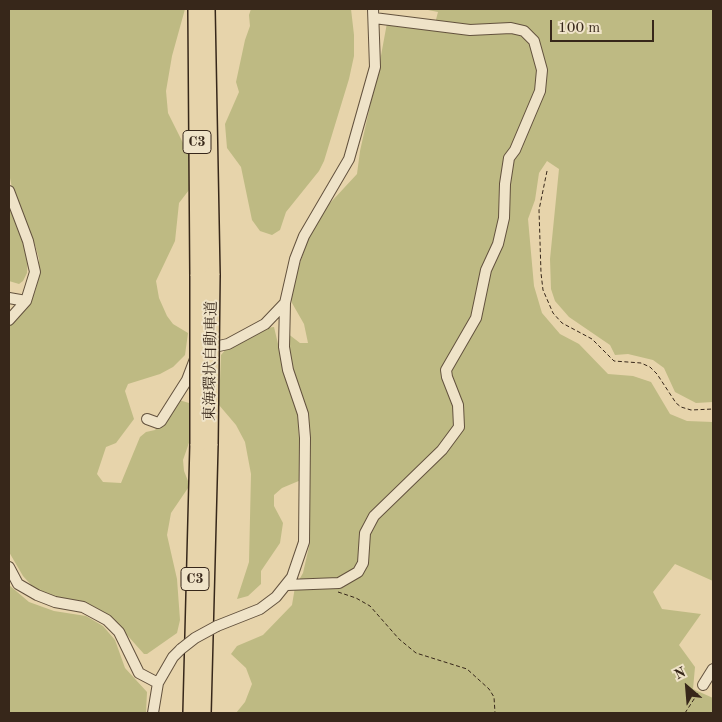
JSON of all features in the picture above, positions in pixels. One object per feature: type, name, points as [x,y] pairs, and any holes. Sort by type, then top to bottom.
[{"type":"highway","name":"東海環状自動車道","points":[[196,9],[205,276]]},
{"type":"highway","name":"東海環状自動車道","points":[[202,713],[208,9]]},
{"type":"highway","name":"東海環状自動車道","points":[[191,713],[204,444]]},
{"type":"street","points":[[153,713],[158,683],[169,663],[181,649],[195,638],[217,626],[260,608],[276,597],[287,585],[299,560],[304,542],[305,438],[303,414],[288,370],[284,347],[285,303],[294,259],[304,236],[349,159],[375,67],[373,13],[470,30],[510,28],[524,31],[534,41],[542,70],[540,91],[515,150],[509,158],[504,184],[504,218],[498,244],[486,270],[476,318],[446,370],[458,404],[459,426],[442,450],[374,516],[364,538],[361,569],[355,575],[340,583],[287,585]]},
{"type":"street","points":[[9,191],[28,241],[35,266],[32,285],[26,301],[9,320]]},
{"type":"street","points":[[9,298],[26,301]]},
{"type":"street","points":[[147,419],[158,423],[161,421],[187,380],[194,359],[200,352],[228,344],[265,324],[285,303]]},
{"type":"street","points":[[9,567],[18,584],[37,595],[55,602],[83,607],[107,620],[124,640],[135,667],[144,676],[158,683]]},
{"type":"street","points":[[703,685],[713,669]]},
{"type":"path","points":[[547,171],[540,210],[541,273],[543,290],[553,312],[562,323],[592,339],[614,361],[641,363],[650,367],[657,374],[676,403],[681,407],[691,410],[713,409]]},
{"type":"path","points":[[333,592],[356,598],[370,606],[398,639],[416,653],[467,669],[489,689],[494,697],[495,713]]},
{"type":"path","points":[[685,713],[703,685]]},
{"type":"shaded area","points":[[9,9],[185,9],[172,56],[166,91],[168,113],[189,155],[189,190],[179,203],[175,241],[156,281],[159,298],[167,316],[173,324],[188,333],[185,355],[173,367],[160,374],[128,384],[125,391],[134,419],[116,443],[106,447],[97,474],[103,482],[121,483],[140,437],[146,432],[155,430],[179,400],[189,403],[192,410],[191,437],[183,460],[188,488],[171,513],[167,535],[177,579],[180,620],[177,633],[147,654],[144,654],[110,616],[93,606],[49,596],[34,588],[23,576],[9,552],[9,325],[29,305],[35,292],[39,277],[39,259],[12,188],[9,173]]},
{"type":"shaded area","points":[[251,9],[351,9],[354,35],[354,56],[349,79],[324,161],[319,171],[286,212],[280,230],[272,235],[260,231],[252,220],[241,167],[227,148],[225,124],[239,92],[236,82],[250,26],[249,15]]},
{"type":"shaded area","points":[[423,9],[713,9],[713,402],[696,403],[675,392],[664,368],[653,360],[628,354],[615,355],[610,345],[569,317],[555,301],[551,289],[550,259],[559,169],[547,161],[539,173],[535,200],[528,219],[534,286],[542,313],[560,334],[579,344],[608,374],[633,376],[651,382],[670,414],[687,421],[713,422],[713,581],[675,564],[653,592],[662,609],[701,614],[679,645],[695,667],[693,689],[713,698],[713,713],[236,713],[245,702],[252,684],[246,668],[231,654],[237,646],[263,635],[292,605],[295,587],[303,573],[310,542],[310,437],[293,370],[287,333],[300,343],[308,343],[304,324],[292,303],[290,294],[308,239],[318,216],[357,174],[360,151],[387,23],[433,31],[438,12]]},
{"type":"shaded area","points":[[9,202],[28,257],[27,273],[19,284],[9,281]]},
{"type":"shaded area","points":[[274,327],[287,382],[298,415],[301,480],[282,488],[274,495],[274,506],[283,523],[280,543],[261,571],[261,584],[248,596],[237,599],[249,562],[251,474],[245,442],[236,425],[219,405],[221,355],[226,349],[265,328]]},
{"type":"shaded area","points":[[9,585],[29,602],[54,611],[86,616],[103,626],[115,640],[125,668],[147,692],[146,713],[9,713]]}]
